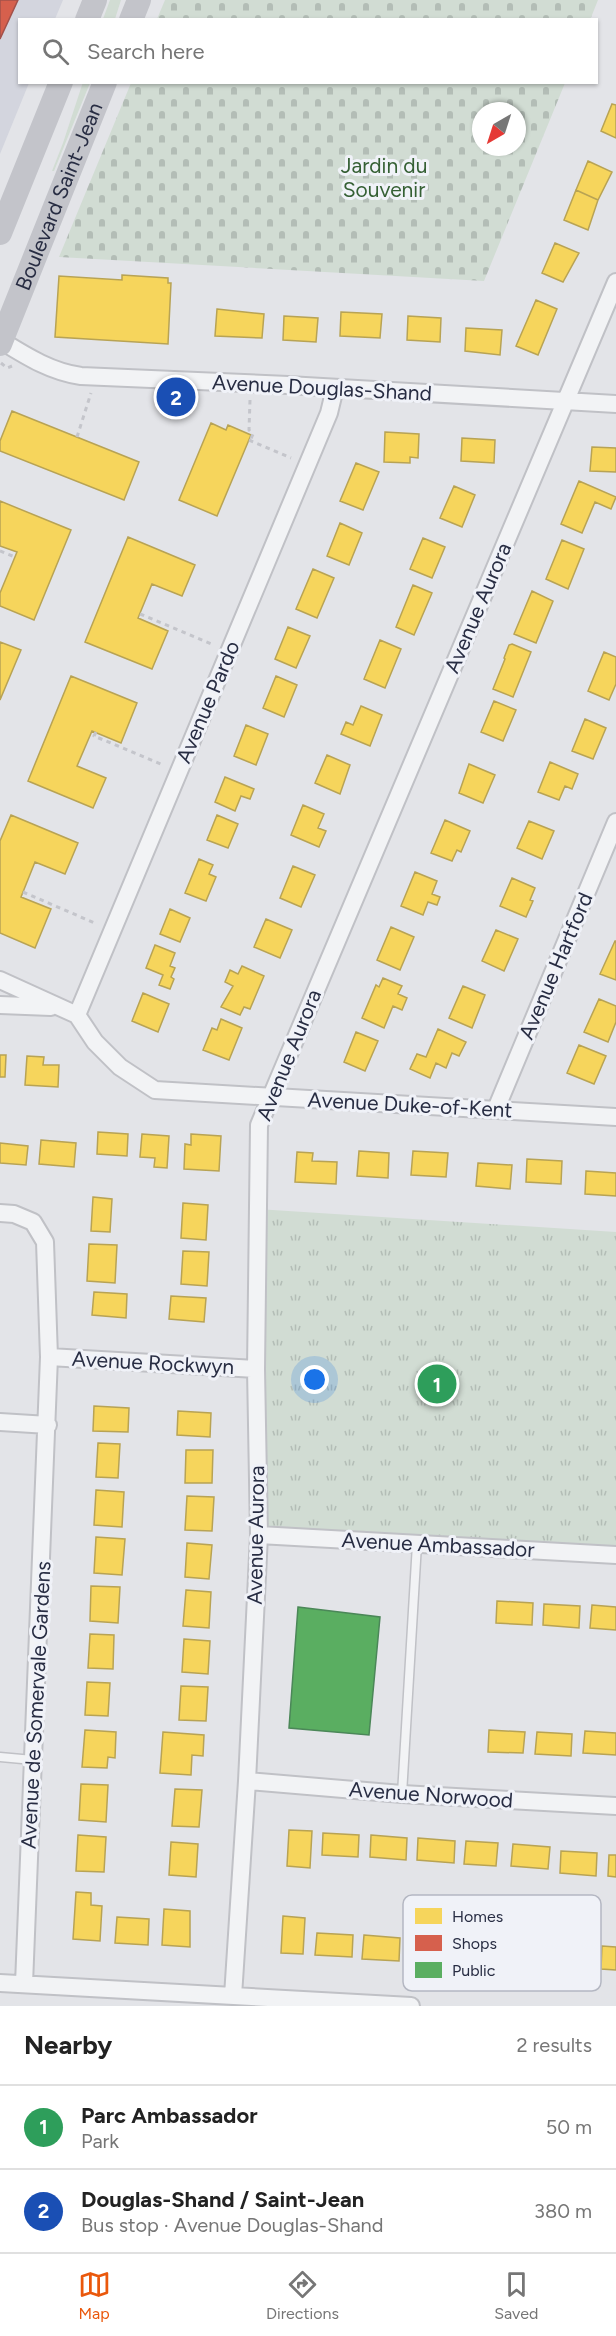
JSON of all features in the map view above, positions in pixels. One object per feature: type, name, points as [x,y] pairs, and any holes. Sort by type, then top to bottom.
[{"type":"main road","points":[[88,18],[95,0]]},
{"type":"main road","points":[[132,18],[139,0]]},
{"type":"main road","name":"Boulevard Saint-Jean","points":[[0,233],[60,84]]},
{"type":"main road","name":"Boulevard Saint-Jean","points":[[0,347],[104,84]]},
{"type":"street","name":"Avenue Aurora","points":[[232,1996],[247,1781],[259,1535],[256,1369],[259,1125],[616,282]]},
{"type":"street","name":"Avenue Douglas-Shand","points":[[0,347],[72,375],[616,404]]},
{"type":"street","name":"Avenue Pardo","points":[[76,1015],[329,413],[335,388]]},
{"type":"street","name":"Avenue Hartford","points":[[496,1109],[616,822]]},
{"type":"street","points":[[0,980],[76,1015]]},
{"type":"street","points":[[0,1005],[58,1007]]},
{"type":"street","name":"Avenue Duke-of-Kent","points":[[76,1015],[95,1042],[120,1067],[155,1090],[616,1117]]},
{"type":"street","name":"Avenue de Somervale Gardens","points":[[0,1213],[14,1214],[33,1222],[45,1242],[50,1357],[24,1984]]},
{"type":"street","name":"Avenue Rockwyn","points":[[50,1357],[256,1369]]},
{"type":"street","points":[[0,1422],[48,1425]]},
{"type":"street","name":"Avenue Ambassador","points":[[259,1535],[616,1555]]},
{"type":"street","name":"Avenue Norwood","points":[[247,1781],[402,1794],[616,1806]]},
{"type":"street","points":[[0,1983],[411,2006]]},
{"type":"lane","points":[[402,1794],[417,1544]]},
{"type":"lane","points":[[0,1757],[33,1760]]},
{"type":"path","points":[[0,347],[5,368],[9,368]]},
{"type":"path","points":[[77,437],[92,391]]},
{"type":"path","points":[[250,398],[249,430],[253,434],[250,440],[294,459]]},
{"type":"path","points":[[0,551],[15,557]]},
{"type":"path","points":[[140,615],[216,646]]},
{"type":"path","points":[[96,732],[94,736],[165,766]]},
{"type":"path","points":[[23,892],[99,924]]},
{"type":"shaded area","points":[[0,0],[63,0],[55,18],[18,18],[18,84],[29,84],[0,154]]},
{"type":"green space","points":[[110,0],[121,0],[115,18],[103,18]]},
{"type":"green space","points":[[165,0],[598,0],[591,18],[157,18]]},
{"type":"green space","points":[[82,84],[90,84],[54,171],[52,171]]},
{"type":"green space","name":"Jardin du Souvenir","points":[[130,84],[565,84],[484,281],[59,257]]},
{"type":"green space","points":[[257,1209],[616,1232],[616,1552],[259,1535]]},
{"type":"building: Homes","points":[[612,104],[616,105],[616,138],[601,131]]},
{"type":"building: Homes","points":[[588,161],[612,172],[598,200],[576,190]]},
{"type":"building: Homes","points":[[576,190],[598,200],[588,230],[564,220]]},
{"type":"building: Homes","points":[[555,243],[579,253],[563,282],[542,273]]},
{"type":"building: Homes","points":[[122,275],[168,278],[168,283],[171,283],[168,344],[55,337],[59,276],[122,280]]},
{"type":"building: Homes","points":[[536,300],[557,309],[538,355],[516,346]]},
{"type":"building: Homes","points":[[217,309],[264,314],[262,338],[215,336]]},
{"type":"building: Homes","points":[[341,312],[382,314],[380,338],[340,336]]},
{"type":"building: Homes","points":[[284,316],[318,318],[316,342],[283,340]]},
{"type":"building: Homes","points":[[408,316],[441,318],[440,342],[407,340]]},
{"type":"building: Homes","points":[[466,328],[502,330],[500,355],[465,351]]},
{"type":"building: Homes","points":[[12,411],[139,462],[124,500],[0,451],[0,441]]},
{"type":"building: Homes","points":[[211,423],[226,430],[228,425],[251,435],[217,516],[179,500]]},
{"type":"building: Homes","points":[[385,432],[419,434],[418,458],[410,457],[410,463],[384,462]]},
{"type":"building: Homes","points":[[462,438],[495,440],[494,463],[461,461]]},
{"type":"building: Homes","points":[[592,447],[616,448],[616,472],[590,471]]},
{"type":"building: Homes","points":[[356,463],[379,472],[363,510],[340,501]]},
{"type":"building: Homes","points":[[579,481],[616,497],[611,509],[595,502],[582,533],[561,524]]},
{"type":"building: Homes","points":[[454,486],[475,495],[462,527],[440,518]]},
{"type":"building: Homes","points":[[0,501],[71,530],[34,620],[0,606],[0,593],[17,552],[0,546]]},
{"type":"building: Homes","points":[[340,523],[362,533],[349,565],[327,556]]},
{"type":"building: Homes","points":[[128,537],[195,565],[182,596],[152,584],[138,618],[168,631],[152,669],[85,642]]},
{"type":"building: Homes","points":[[423,538],[445,547],[432,578],[410,569]]},
{"type":"building: Homes","points":[[562,540],[584,549],[568,589],[546,579]]},
{"type":"building: Homes","points":[[313,569],[334,578],[317,618],[296,609]]},
{"type":"building: Homes","points":[[413,585],[432,593],[414,635],[396,627]]},
{"type":"building: Homes","points":[[532,591],[553,601],[536,643],[514,634]]},
{"type":"building: Homes","points":[[288,627],[310,636],[296,668],[275,659]]},
{"type":"building: Homes","points":[[380,640],[401,649],[385,688],[364,679]]},
{"type":"building: Homes","points":[[0,642],[21,650],[0,700]]},
{"type":"building: Homes","points":[[512,644],[531,652],[513,697],[493,689],[509,645]]},
{"type":"building: Homes","points":[[604,652],[616,657],[616,684],[609,700],[588,691]]},
{"type":"building: Homes","points":[[71,676],[137,703],[121,743],[92,731],[77,766],[106,778],[93,808],[28,781]]},
{"type":"building: Homes","points":[[276,676],[297,685],[284,717],[263,708]]},
{"type":"building: Homes","points":[[494,701],[516,710],[503,741],[481,732]]},
{"type":"building: Homes","points":[[361,706],[382,715],[370,746],[341,734],[346,722],[353,725]]},
{"type":"building: Homes","points":[[585,719],[606,728],[593,759],[572,751]]},
{"type":"building: Homes","points":[[246,725],[268,734],[256,765],[234,756]]},
{"type":"building: Homes","points":[[327,755],[350,765],[340,794],[315,783]]},
{"type":"building: Homes","points":[[550,762],[578,774],[572,789],[565,786],[559,800],[538,792]]},
{"type":"building: Homes","points":[[469,764],[495,775],[483,803],[459,793]]},
{"type":"building: Homes","points":[[225,777],[254,789],[250,799],[241,796],[235,811],[215,802]]},
{"type":"building: Homes","points":[[303,805],[324,814],[318,828],[326,831],[319,847],[291,835]]},
{"type":"building: Homes","points":[[11,815],[78,843],[65,874],[35,862],[21,897],[51,909],[35,948],[0,933],[0,841]]},
{"type":"building: Homes","points":[[217,815],[238,824],[228,848],[207,840]]},
{"type":"building: Homes","points":[[445,820],[470,831],[461,852],[457,850],[452,861],[431,853]]},
{"type":"building: Homes","points":[[529,821],[554,831],[542,859],[517,848]]},
{"type":"building: Homes","points":[[199,859],[213,865],[209,874],[216,877],[206,901],[185,893]]},
{"type":"building: Homes","points":[[293,866],[315,875],[301,907],[280,898]]},
{"type":"building: Homes","points":[[415,872],[437,881],[432,894],[440,897],[437,905],[428,902],[423,915],[401,906]]},
{"type":"building: Homes","points":[[512,878],[535,888],[530,900],[533,901],[526,917],[500,906]]},
{"type":"building: Homes","points":[[170,909],[190,918],[180,942],[160,934]]},
{"type":"building: Homes","points":[[266,919],[292,930],[280,958],[254,947]]},
{"type":"building: Homes","points":[[391,927],[414,937],[400,970],[377,960]]},
{"type":"building: Homes","points":[[496,930],[518,939],[504,971],[482,961]]},
{"type":"building: Homes","points":[[616,941],[616,980],[600,974]]},
{"type":"building: Homes","points":[[155,945],[175,953],[170,966],[175,968],[171,977],[174,979],[170,989],[159,985],[163,975],[146,968]]},
{"type":"building: Homes","points":[[242,966],[264,976],[250,1009],[244,1007],[240,1015],[221,1007],[233,986],[225,982],[230,970],[238,974]]},
{"type":"building: Homes","points":[[383,978],[402,986],[398,994],[407,998],[402,1010],[393,1006],[384,1028],[362,1018],[376,985],[379,987]]},
{"type":"building: Homes","points":[[463,986],[485,995],[472,1028],[449,1018]]},
{"type":"building: Homes","points":[[143,993],[169,1004],[158,1032],[132,1021]]},
{"type":"building: Homes","points":[[599,999],[616,1006],[616,1022],[608,1042],[584,1032]]},
{"type":"building: Homes","points":[[221,1019],[242,1028],[229,1060],[203,1050],[212,1028],[217,1030]]},
{"type":"building: Homes","points":[[438,1029],[466,1042],[459,1056],[452,1053],[446,1068],[436,1063],[430,1078],[410,1069],[417,1054],[426,1057]]},
{"type":"building: Homes","points":[[356,1032],[378,1041],[365,1071],[344,1062]]},
{"type":"building: Homes","points":[[579,1045],[606,1056],[594,1084],[567,1073]]},
{"type":"building: Homes","points":[[0,1055],[6,1055],[5,1077],[0,1077]]},
{"type":"building: Homes","points":[[27,1056],[44,1057],[43,1065],[59,1065],[58,1087],[25,1085]]},
{"type":"building: Homes","points":[[98,1132],[128,1134],[127,1156],[97,1154]]},
{"type":"building: Homes","points":[[142,1134],[169,1136],[167,1168],[154,1167],[155,1158],[140,1157]]},
{"type":"building: Homes","points":[[191,1134],[221,1136],[219,1171],[184,1169],[185,1144],[191,1145]]},
{"type":"building: Homes","points":[[41,1140],[76,1143],[74,1167],[39,1164]]},
{"type":"building: Homes","points":[[0,1143],[28,1146],[26,1165],[0,1163]]},
{"type":"building: Homes","points":[[359,1151],[389,1153],[388,1178],[357,1176]]},
{"type":"building: Homes","points":[[413,1151],[448,1153],[446,1177],[411,1175]]},
{"type":"building: Homes","points":[[297,1152],[313,1153],[312,1161],[337,1162],[336,1184],[295,1182]]},
{"type":"building: Homes","points":[[527,1159],[562,1161],[561,1184],[526,1182]]},
{"type":"building: Homes","points":[[478,1163],[512,1165],[510,1189],[476,1186]]},
{"type":"building: Homes","points":[[586,1171],[616,1173],[616,1196],[585,1194]]},
{"type":"building: Homes","points":[[93,1197],[112,1199],[110,1232],[91,1231]]},
{"type":"building: Homes","points":[[183,1203],[208,1205],[206,1240],[181,1238]]},
{"type":"building: Homes","points":[[89,1244],[117,1245],[115,1283],[87,1281]]},
{"type":"building: Homes","points":[[183,1251],[209,1252],[207,1286],[181,1284]]},
{"type":"building: Homes","points":[[94,1292],[127,1294],[126,1318],[92,1315]]},
{"type":"building: Homes","points":[[171,1296],[206,1298],[204,1322],[169,1319]]},
{"type":"building: Homes","points":[[94,1406],[129,1408],[128,1432],[93,1431]]},
{"type":"building: Homes","points":[[178,1411],[211,1413],[210,1437],[177,1435]]},
{"type":"building: Homes","points":[[98,1443],[120,1444],[118,1478],[96,1477]]},
{"type":"building: Homes","points":[[186,1450],[213,1450],[212,1483],[185,1483]]},
{"type":"building: Homes","points":[[96,1490],[124,1492],[122,1527],[94,1525]]},
{"type":"building: Homes","points":[[187,1496],[214,1497],[212,1531],[185,1530]]},
{"type":"building: Homes","points":[[96,1537],[125,1539],[122,1575],[94,1573]]},
{"type":"building: Homes","points":[[187,1543],[212,1545],[209,1579],[185,1577]]},
{"type":"building: Homes","points":[[91,1586],[120,1587],[118,1623],[90,1621]]},
{"type":"building: Homes","points":[[186,1590],[211,1592],[209,1628],[183,1626]]},
{"type":"building: Homes","points":[[497,1601],[533,1603],[532,1625],[496,1623]]},
{"type":"building: Homes","points":[[544,1604],[580,1606],[579,1628],[543,1625]]},
{"type":"building: Homes","points":[[592,1605],[616,1607],[616,1630],[590,1628]]},
{"type":"building: Homes","points":[[90,1634],[114,1635],[113,1669],[88,1668]]},
{"type":"building: Homes","points":[[184,1639],[210,1641],[208,1674],[182,1672]]},
{"type":"building: Homes","points":[[87,1682],[110,1683],[108,1716],[85,1715]]},
{"type":"building: Homes","points":[[181,1686],[208,1687],[206,1721],[179,1720]]},
{"type":"building: Homes","points":[[85,1730],[116,1732],[115,1758],[108,1757],[107,1768],[82,1767]]},
{"type":"building: Homes","points":[[489,1730],[525,1732],[523,1753],[488,1752]]},
{"type":"building: Homes","points":[[585,1731],[616,1733],[616,1755],[583,1753]]},
{"type":"building: Homes","points":[[163,1732],[204,1735],[203,1756],[192,1755],[191,1775],[160,1773]]},
{"type":"building: Homes","points":[[537,1732],[572,1734],[571,1756],[535,1754]]},
{"type":"building: Homes","points":[[81,1784],[108,1785],[106,1822],[79,1820]]},
{"type":"building: Homes","points":[[175,1789],[202,1790],[199,1827],[172,1826]]},
{"type":"building: Homes","points":[[289,1830],[312,1831],[310,1868],[287,1866]]},
{"type":"building: Homes","points":[[323,1833],[359,1835],[358,1857],[322,1855]]},
{"type":"building: Homes","points":[[78,1835],[106,1837],[104,1872],[76,1871]]},
{"type":"building: Homes","points":[[371,1835],[407,1838],[406,1860],[370,1857]]},
{"type":"building: Homes","points":[[418,1838],[455,1841],[454,1863],[417,1860]]},
{"type":"building: Homes","points":[[466,1841],[498,1843],[496,1866],[464,1864]]},
{"type":"building: Homes","points":[[171,1842],[198,1844],[196,1877],[169,1875]]},
{"type":"building: Homes","points":[[513,1844],[550,1847],[548,1869],[511,1866]]},
{"type":"building: Homes","points":[[561,1851],[597,1853],[596,1876],[560,1873]]},
{"type":"building: Homes","points":[[609,1855],[616,1855],[616,1877],[608,1876]]},
{"type":"building: Homes","points":[[76,1892],[91,1893],[91,1905],[102,1906],[100,1941],[73,1939]]},
{"type":"building: Homes","points":[[164,1909],[190,1911],[190,1947],[162,1945]]},
{"type":"building: Homes","points":[[283,1916],[305,1918],[303,1954],[281,1953]]},
{"type":"building: Homes","points":[[117,1917],[149,1919],[148,1945],[115,1943]]},
{"type":"building: Homes","points":[[317,1933],[353,1935],[352,1957],[315,1955]]},
{"type":"building: Homes","points":[[364,1935],[400,1938],[399,1961],[362,1959]]},
{"type":"building: Homes","points":[[602,1946],[616,1947],[616,1970],[601,1969]]},
{"type":"building: Shops","points":[[0,0],[18,0],[0,39]]},
{"type":"building: Public","points":[[298,1607],[380,1617],[369,1735],[289,1728]]},
{"type":"place","name":"Douglas-Shand / Saint-Jean","points":[[176,397]]},
{"type":"place","name":"Parc Ambassador","points":[[437,1384]]}]
